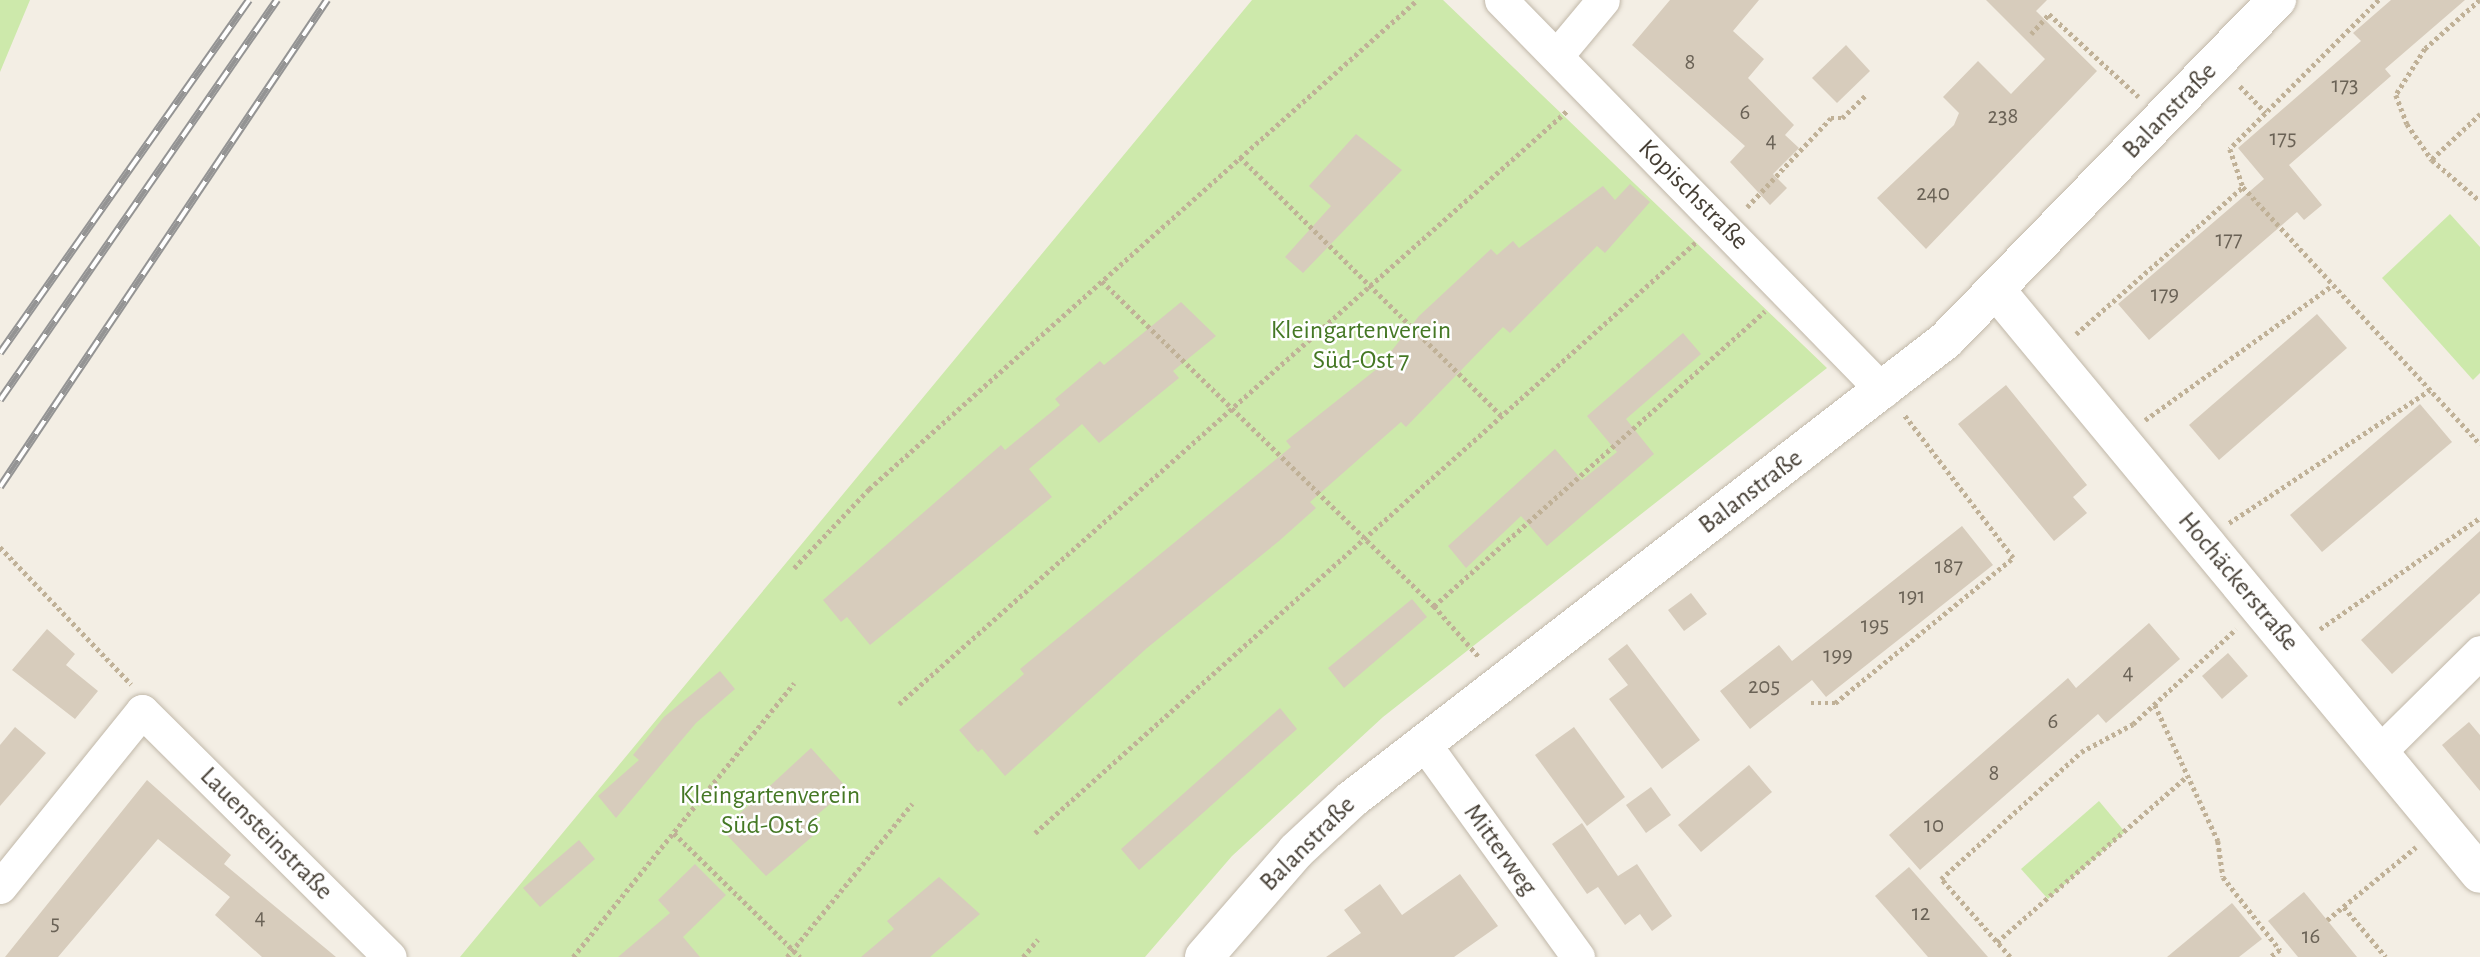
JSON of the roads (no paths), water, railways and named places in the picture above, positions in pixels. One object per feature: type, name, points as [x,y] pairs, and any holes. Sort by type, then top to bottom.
[{"type":"street","name":"Kopischstraße","points":[[1501,0],[1558,54],[1893,402]]},
{"type":"street","points":[[1558,54],[1603,0]]},
{"type":"street","name":"Balanstraße","points":[[1204,957],[1296,851],[1423,742],[1500,683],[1893,402],[1996,290],[2277,0]]},
{"type":"street","name":"Hochäckerstraße","points":[[1996,290],[2480,874]]},
{"type":"street","points":[[2379,752],[2480,652]]},
{"type":"street","name":"Lauensteinstraße","points":[[0,887],[142,711],[390,957]]},
{"type":"street","name":"Mitterweg","points":[[1423,742],[1578,957]]},
{"type":"railway","points":[[0,353],[249,0]]},
{"type":"railway","points":[[0,400],[277,0]]},
{"type":"railway","points":[[0,487],[327,0]]},
{"type":"park label","name":"Kleingartenverein Süd-Ost 7","points":[[1361,346]]},
{"type":"park label","name":"Kleingartenverein Süd-Ost 6","points":[[770,811]]}]
